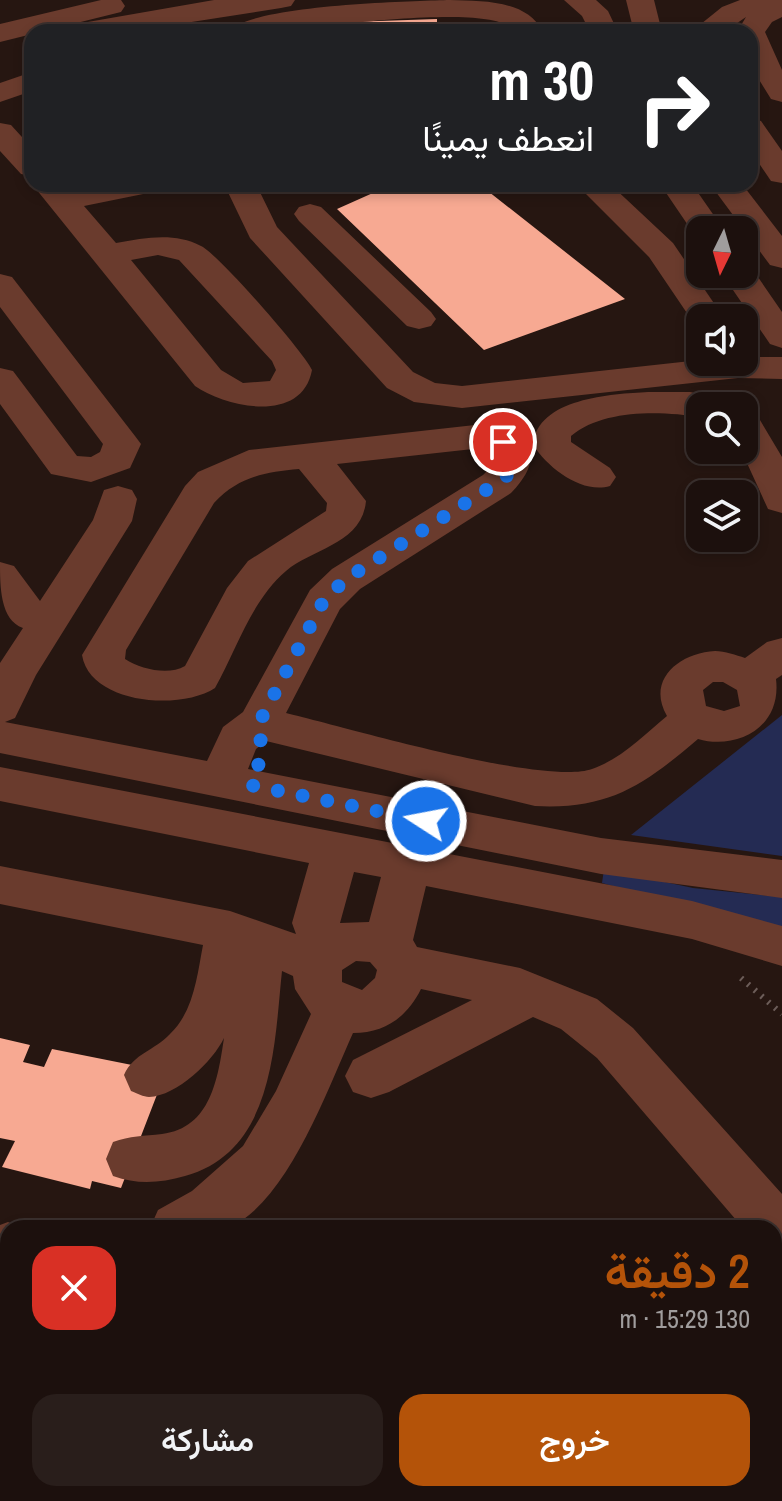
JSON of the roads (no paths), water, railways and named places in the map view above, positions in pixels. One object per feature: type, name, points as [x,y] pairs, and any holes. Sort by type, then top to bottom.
[{"type":"street","points":[[0,33],[53,10],[145,0]]},
{"type":"street","points":[[578,0],[594,11],[600,24]]},
{"type":"street","points":[[640,0],[646,24]]},
{"type":"street","points":[[703,24],[764,0]]},
{"type":"street","points":[[124,24],[193,11],[297,7],[492,9],[521,18],[524,24]]},
{"type":"street","points":[[263,24],[297,7]]},
{"type":"street","points":[[756,24],[761,16],[782,7]]},
{"type":"street","points":[[758,46],[782,92],[758,93]]},
{"type":"street","points":[[0,56],[24,48]]},
{"type":"street","points":[[0,93],[24,84]]},
{"type":"street","points":[[0,132],[24,158]]},
{"type":"street","points":[[758,139],[782,174]]},
{"type":"street","points":[[71,192],[106,255],[208,378],[230,394],[245,397],[277,392],[294,375],[294,366],[288,357],[290,262],[262,231],[244,192]]},
{"type":"street","points":[[601,192],[656,244],[697,304]]},
{"type":"street","points":[[682,192],[698,216]]},
{"type":"street","points":[[732,192],[782,258]]},
{"type":"street","points":[[310,214],[419,319]]},
{"type":"street","points":[[106,255],[146,245],[182,249],[288,309],[412,388],[444,397],[686,370]]},
{"type":"street","points":[[290,262],[343,246]]},
{"type":"street","points":[[0,284],[118,438],[122,444],[117,459],[97,469],[73,469],[64,465],[0,379]]},
{"type":"street","points":[[749,288],[782,337]]},
{"type":"street","points":[[758,358],[782,354]]},
{"type":"street","points":[[758,370],[782,368]]},
{"type":"street","points":[[603,471],[555,450],[552,438],[558,426],[583,411],[598,408],[686,405]]},
{"type":"street","points":[[235,783],[262,756],[259,723],[285,668],[324,600],[359,571],[497,484],[511,470],[512,452],[503,442],[484,436],[307,453],[249,462],[212,481],[191,508],[106,649],[103,661],[117,674],[181,688],[200,677],[254,578],[275,559],[343,520],[348,508],[343,495],[307,453]]},
{"type":"street","points":[[106,501],[106,532],[4,677],[28,615],[106,501]]},
{"type":"street","points":[[314,536],[359,571]]},
{"type":"street","points":[[0,576],[28,615]]},
{"type":"street","points":[[217,650],[285,668]]},
{"type":"street","points":[[259,723],[535,789],[575,792],[613,781],[693,718],[724,728],[754,720],[761,710],[763,699],[759,687],[766,665]]},
{"type":"street","points":[[0,737],[601,856],[714,873],[782,879]]},
{"type":"street","points":[[0,784],[692,920],[782,946]]},
{"type":"street","points":[[336,851],[316,923],[328,975],[355,1011],[386,1003],[397,992],[402,978],[393,956],[408,864]]},
{"type":"street","points":[[0,885],[245,936],[328,975]]},
{"type":"street","points":[[149,1075],[183,1057],[207,1028],[245,936]]},
{"type":"street","points":[[132,1159],[163,1160],[183,1155],[202,1146],[229,1120],[242,1091],[245,936]]},
{"type":"street","points":[[194,1220],[234,1195],[257,1172],[275,1146],[328,975],[349,940],[375,942],[393,956],[532,993],[579,1014],[615,1043],[771,1220]]},
{"type":"street","points":[[371,1076],[532,993]]}]
